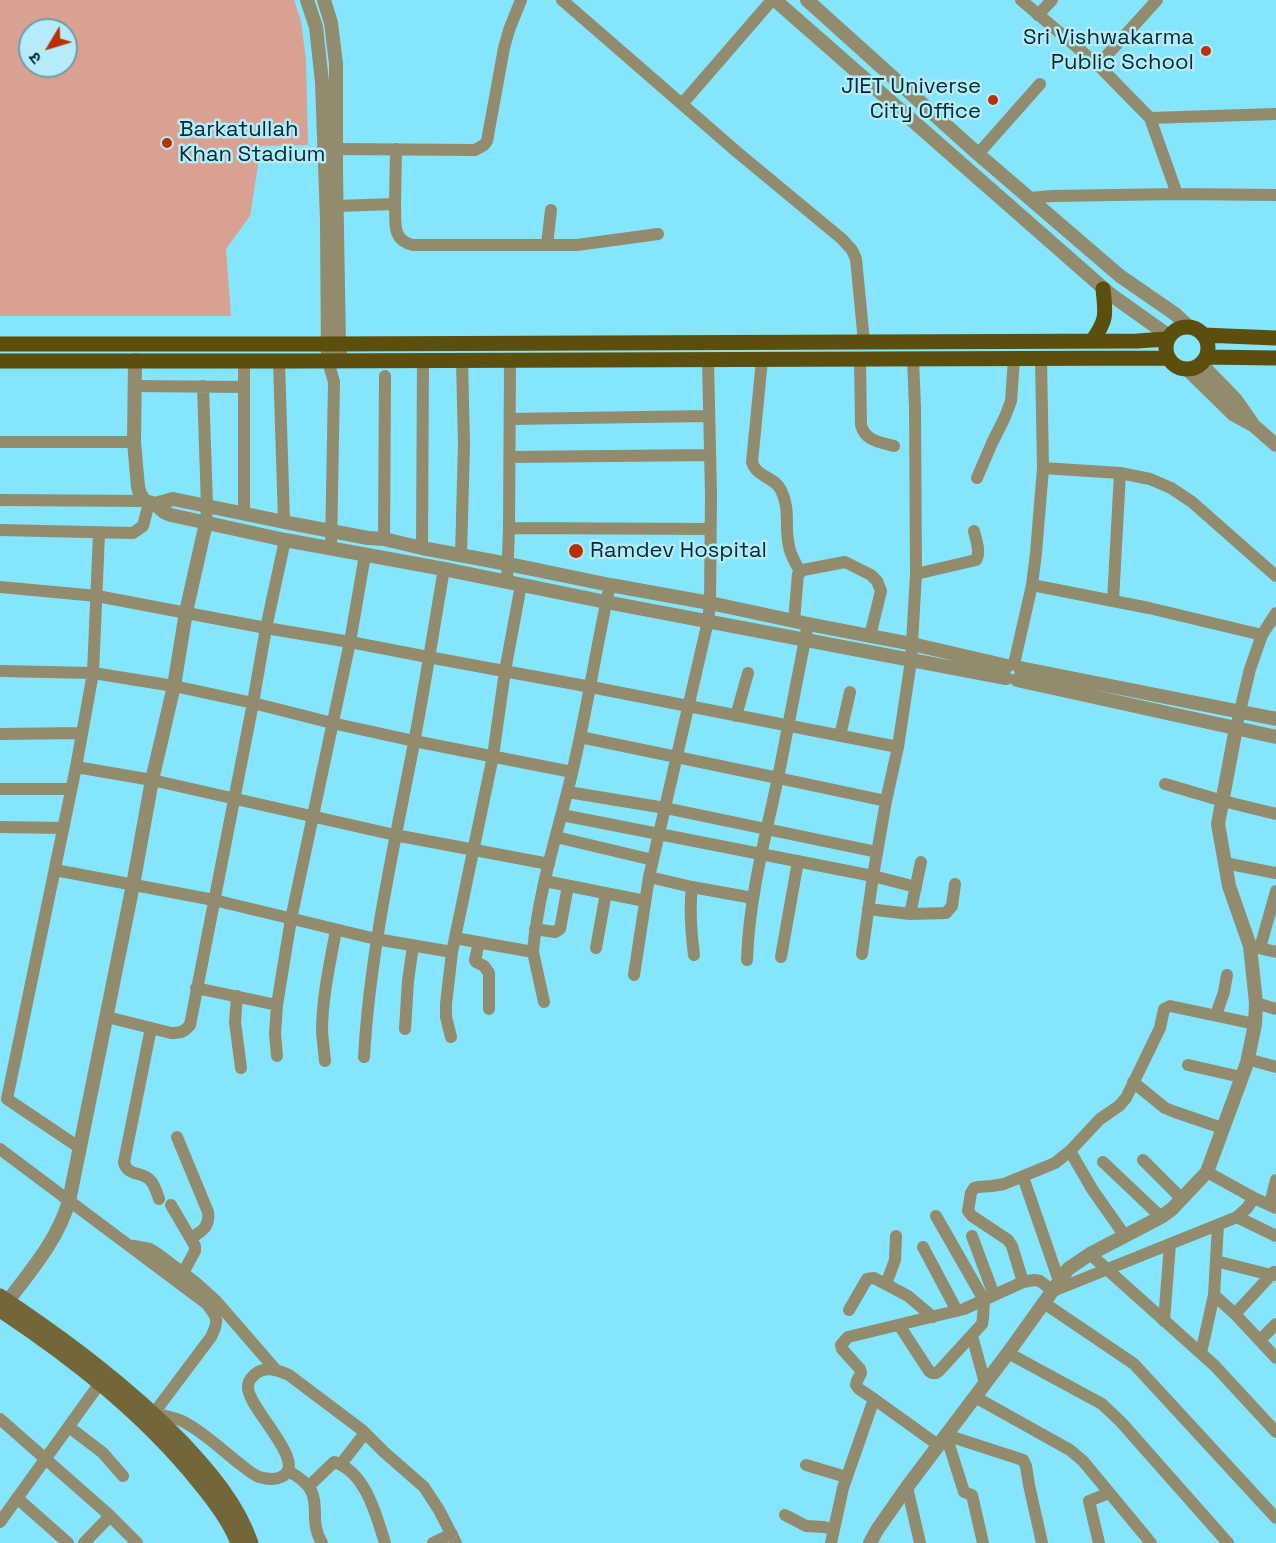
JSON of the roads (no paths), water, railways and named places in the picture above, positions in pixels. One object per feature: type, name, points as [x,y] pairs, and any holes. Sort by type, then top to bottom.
[{"type":"main road","points":[[1092,341],[1105,318],[1103,289]]},
{"type":"main road","points":[[1276,338],[1182,328],[1168,338],[1166,346],[1168,358],[1179,368],[1198,363],[1276,358]]},
{"type":"main road","points":[[1196,331],[1207,342],[1208,350],[1198,363]]},
{"type":"main road","points":[[0,344],[1092,341],[1168,338]]},
{"type":"main road","points":[[0,361],[1168,358]]},
{"type":"main road","points":[[3,1302],[119,1399],[181,1460],[216,1503],[238,1543]]},
{"type":"main road","points":[[3,1302],[36,1319],[153,1413],[222,1487],[243,1523],[251,1543]]},
{"type":"street","points":[[307,0],[316,27],[322,82],[335,361],[331,548]]},
{"type":"street","points":[[324,0],[331,23],[336,64],[334,344]]},
{"type":"street","points":[[336,149],[475,150],[484,145],[487,141],[504,48],[521,0]]},
{"type":"street","points":[[562,0],[842,239],[852,250],[856,259],[864,342]]},
{"type":"street","points":[[682,104],[773,0],[1103,289],[1168,338]]},
{"type":"street","points":[[807,0],[978,154],[1120,276],[1196,331]]},
{"type":"street","points":[[1020,0],[1098,65],[1150,118],[1177,194]]},
{"type":"street","points":[[1038,15],[1052,0]]},
{"type":"street","points":[[1098,65],[1156,0]]},
{"type":"street","points":[[978,154],[1040,84]]},
{"type":"street","points":[[1150,118],[1276,114]]},
{"type":"street","points":[[396,149],[396,231],[405,243],[413,245],[577,245],[658,234]]},
{"type":"street","points":[[1030,198],[1177,194],[1276,195]]},
{"type":"street","points":[[336,206],[395,204]]},
{"type":"street","points":[[547,245],[551,210]]},
{"type":"street","points":[[977,478],[1011,401],[1014,359]]},
{"type":"street","points":[[1013,671],[1032,585],[1043,468],[1041,359]]},
{"type":"street","points":[[135,360],[134,442],[138,487],[140,494],[150,503],[171,515],[285,540],[444,569],[911,662],[1013,671],[1276,719]]},
{"type":"street","points":[[422,548],[423,360]]},
{"type":"street","points":[[461,555],[464,444],[462,360]]},
{"type":"street","points":[[451,1036],[446,1017],[446,1004],[452,952],[493,756],[514,583],[508,564],[510,360]]},
{"type":"street","points":[[634,975],[649,876],[708,621],[710,456],[708,360]]},
{"type":"street","points":[[747,960],[749,918],[789,726],[804,641],[798,574],[800,572],[789,546],[788,512],[781,490],[775,482],[755,471],[752,462],[762,360]]},
{"type":"street","points":[[860,360],[862,431],[873,440],[894,446]]},
{"type":"street","points":[[862,954],[877,852],[898,747],[911,662],[916,574],[913,360]]},
{"type":"street","points":[[244,361],[244,513]]},
{"type":"street","points":[[279,361],[284,522]]},
{"type":"street","points":[[1198,363],[1236,400],[1253,425],[1276,445]]},
{"type":"street","points":[[384,539],[385,376]]},
{"type":"street","points":[[134,386],[243,387]]},
{"type":"street","points":[[3,1302],[57,1233],[69,1201],[152,780],[174,686],[186,612],[206,523],[203,386]]},
{"type":"street","points":[[510,419],[709,416]]},
{"type":"street","points":[[0,442],[134,442]]},
{"type":"street","points":[[510,457],[710,456]]},
{"type":"street","points":[[1043,468],[1120,473],[1150,479],[1171,488],[1192,502],[1276,576]]},
{"type":"street","points":[[1113,601],[1120,473]]},
{"type":"street","points":[[0,500],[150,503],[173,499],[912,644],[1236,728],[1276,736]]},
{"type":"street","points":[[0,530],[133,533],[143,526],[150,503]]},
{"type":"street","points":[[509,528],[710,529]]},
{"type":"street","points":[[916,574],[976,560],[979,557],[974,531]]},
{"type":"street","points":[[80,1148],[4,1096],[55,870],[93,673],[99,534]]},
{"type":"street","points":[[107,1017],[171,1033],[185,1031],[190,1025],[285,540]]},
{"type":"street","points":[[277,1056],[275,1034],[277,1005],[291,919],[350,642],[364,555]]},
{"type":"street","points":[[800,572],[845,562],[872,575],[881,591],[870,636]]},
{"type":"street","points":[[364,1057],[376,939],[444,569]]},
{"type":"street","points":[[544,1002],[533,952],[535,928],[573,772],[610,585]]},
{"type":"street","points":[[1032,585],[1262,635]]},
{"type":"street","points":[[0,588],[96,596],[591,687],[898,747]]},
{"type":"street","points":[[1255,947],[1229,886],[1218,824],[1239,711],[1250,669],[1262,635],[1276,613]]},
{"type":"street","points":[[0,672],[93,673],[174,686],[414,741],[573,772]]},
{"type":"street","points":[[736,716],[748,673]]},
{"type":"street","points":[[840,736],[850,692]]},
{"type":"street","points":[[0,734],[81,734]]},
{"type":"street","points":[[580,738],[886,801]]},
{"type":"street","points":[[76,767],[152,780],[472,851],[549,864]]},
{"type":"street","points":[[1165,784],[1276,814]]},
{"type":"street","points":[[0,789],[71,789]]},
{"type":"street","points":[[567,792],[665,808],[877,852]]},
{"type":"street","points":[[562,815],[873,876],[916,887]]},
{"type":"street","points":[[0,827],[63,828]]},
{"type":"street","points":[[556,837],[653,860]]},
{"type":"street","points":[[781,957],[798,861]]},
{"type":"street","points":[[910,914],[921,862]]},
{"type":"street","points":[[1225,863],[1276,873]]},
{"type":"street","points":[[55,870],[214,900],[376,939],[452,952]]},
{"type":"street","points":[[649,876],[692,887],[753,898]]},
{"type":"street","points":[[545,881],[645,901]]},
{"type":"street","points":[[868,909],[910,914],[946,913],[952,906],[955,884]]},
{"type":"street","points":[[535,928],[555,932],[560,929],[568,886]]},
{"type":"street","points":[[692,887],[690,927],[694,955]]},
{"type":"street","points":[[870,1543],[907,1487],[1068,1269],[1090,1254],[1161,1217],[1172,1209],[1207,1172],[1247,1059],[1255,1024],[1255,947],[1276,891]]},
{"type":"street","points":[[596,948],[606,893]]},
{"type":"street","points":[[325,1060],[322,1031],[326,985],[336,930]]},
{"type":"street","points":[[455,938],[533,952]]},
{"type":"street","points":[[478,942],[475,960],[489,973],[489,1009]]},
{"type":"street","points":[[405,1029],[413,946]]},
{"type":"street","points":[[1255,947],[1276,952]]},
{"type":"street","points":[[1216,1016],[1227,975]]},
{"type":"street","points":[[196,988],[277,1005]]},
{"type":"street","points":[[237,996],[235,1022],[241,1068]]},
{"type":"street","points":[[1256,1003],[1276,1009]]},
{"type":"street","points":[[1023,1282],[1008,1240],[968,1211],[974,1188],[1004,1184],[1055,1163],[1100,1119],[1119,1107],[1157,1034],[1164,1009],[1167,1007],[1255,1024]]},
{"type":"street","points":[[151,1028],[124,1162],[129,1172],[149,1179],[159,1199]]},
{"type":"street","points":[[1247,1059],[1276,1067]]},
{"type":"street","points":[[1188,1065],[1241,1077]]},
{"type":"street","points":[[1133,1082],[1165,1107],[1222,1128]]},
{"type":"street","points":[[177,1137],[208,1212],[207,1226],[191,1238]]},
{"type":"street","points":[[0,1149],[207,1304],[216,1316],[217,1322],[211,1337],[153,1413],[182,1421],[201,1433],[252,1474],[269,1479],[279,1479],[290,1468],[289,1461],[272,1429],[254,1405],[247,1388],[256,1373],[264,1369],[275,1370],[289,1376],[365,1433],[424,1487],[454,1539],[433,1543]]},
{"type":"street","points":[[1070,1150],[1092,1189],[1125,1236]]},
{"type":"street","points":[[1143,1160],[1182,1199]]},
{"type":"street","points":[[1103,1162],[1161,1217]]},
{"type":"street","points":[[1207,1172],[1273,1206],[1276,1180]]},
{"type":"street","points":[[1023,1177],[1056,1286]]},
{"type":"street","points":[[1042,1543],[1023,1460],[942,1440],[874,1399],[856,1385],[860,1370],[842,1345],[848,1337],[957,1311],[1023,1282],[1034,1280],[1056,1286],[1106,1270],[1237,1217],[1254,1198]]},
{"type":"street","points":[[171,1205],[195,1246],[195,1251],[183,1273]]},
{"type":"street","points":[[936,1216],[989,1298]]},
{"type":"street","points":[[1237,1217],[1276,1236]]},
{"type":"street","points":[[1201,1353],[1214,1295],[1218,1225]]},
{"type":"street","points":[[886,1284],[895,1260],[896,1236]]},
{"type":"street","points":[[899,1325],[932,1373],[939,1371],[972,1336],[981,1324],[989,1298],[972,1236]]},
{"type":"street","points":[[1164,1321],[1170,1244]]},
{"type":"street","points":[[128,1245],[158,1254],[205,1289],[275,1370]]},
{"type":"street","points":[[923,1248],[957,1311]]},
{"type":"street","points":[[1090,1254],[1215,1366],[1276,1432]]},
{"type":"street","points":[[1216,1261],[1274,1273]]},
{"type":"street","points":[[1235,1314],[1274,1273]]},
{"type":"street","points":[[849,1310],[867,1280],[874,1278],[908,1296],[933,1317]]},
{"type":"street","points":[[1214,1295],[1276,1358]]},
{"type":"street","points":[[1044,1303],[1134,1364],[1276,1518]]},
{"type":"street","points":[[1260,1340],[1276,1324]]},
{"type":"street","points":[[972,1336],[985,1383]]},
{"type":"street","points":[[1008,1353],[1102,1404],[1121,1422],[1228,1543]]},
{"type":"street","points":[[0,1522],[100,1383]]},
{"type":"street","points":[[975,1397],[1070,1450],[1083,1461],[1151,1543]]},
{"type":"street","points":[[831,1543],[846,1478],[874,1399]]},
{"type":"street","points":[[1,1421],[110,1516],[137,1543]]},
{"type":"street","points":[[69,1427],[103,1453],[123,1476]]},
{"type":"street","points":[[340,1464],[365,1433]]},
{"type":"street","points":[[942,1440],[964,1492],[972,1495],[982,1543]]},
{"type":"street","points":[[309,1486],[334,1462],[340,1464],[355,1476],[368,1497],[385,1543]]},
{"type":"street","points":[[806,1465],[846,1478]]},
{"type":"street","points":[[288,1471],[309,1486],[315,1505],[318,1538],[322,1543]]},
{"type":"street","points":[[907,1487],[920,1543]]},
{"type":"street","points":[[1099,1543],[1089,1501],[1109,1493]]},
{"type":"street","points":[[17,1498],[68,1543]]},
{"type":"street","points":[[785,1515],[806,1527],[833,1529]]},
{"type":"street","points":[[84,1543],[110,1516]]},
{"type":"place","name":"Sri Vishwakarma Public School","points":[[1206,51]]},
{"type":"place","name":"JIET Universe City Office","points":[[993,100]]},
{"type":"place","name":"Barkatullah Khan Stadium","points":[[167,143]]},
{"type":"place","name":"Ramdev Hospital","points":[[576,551]]}]
